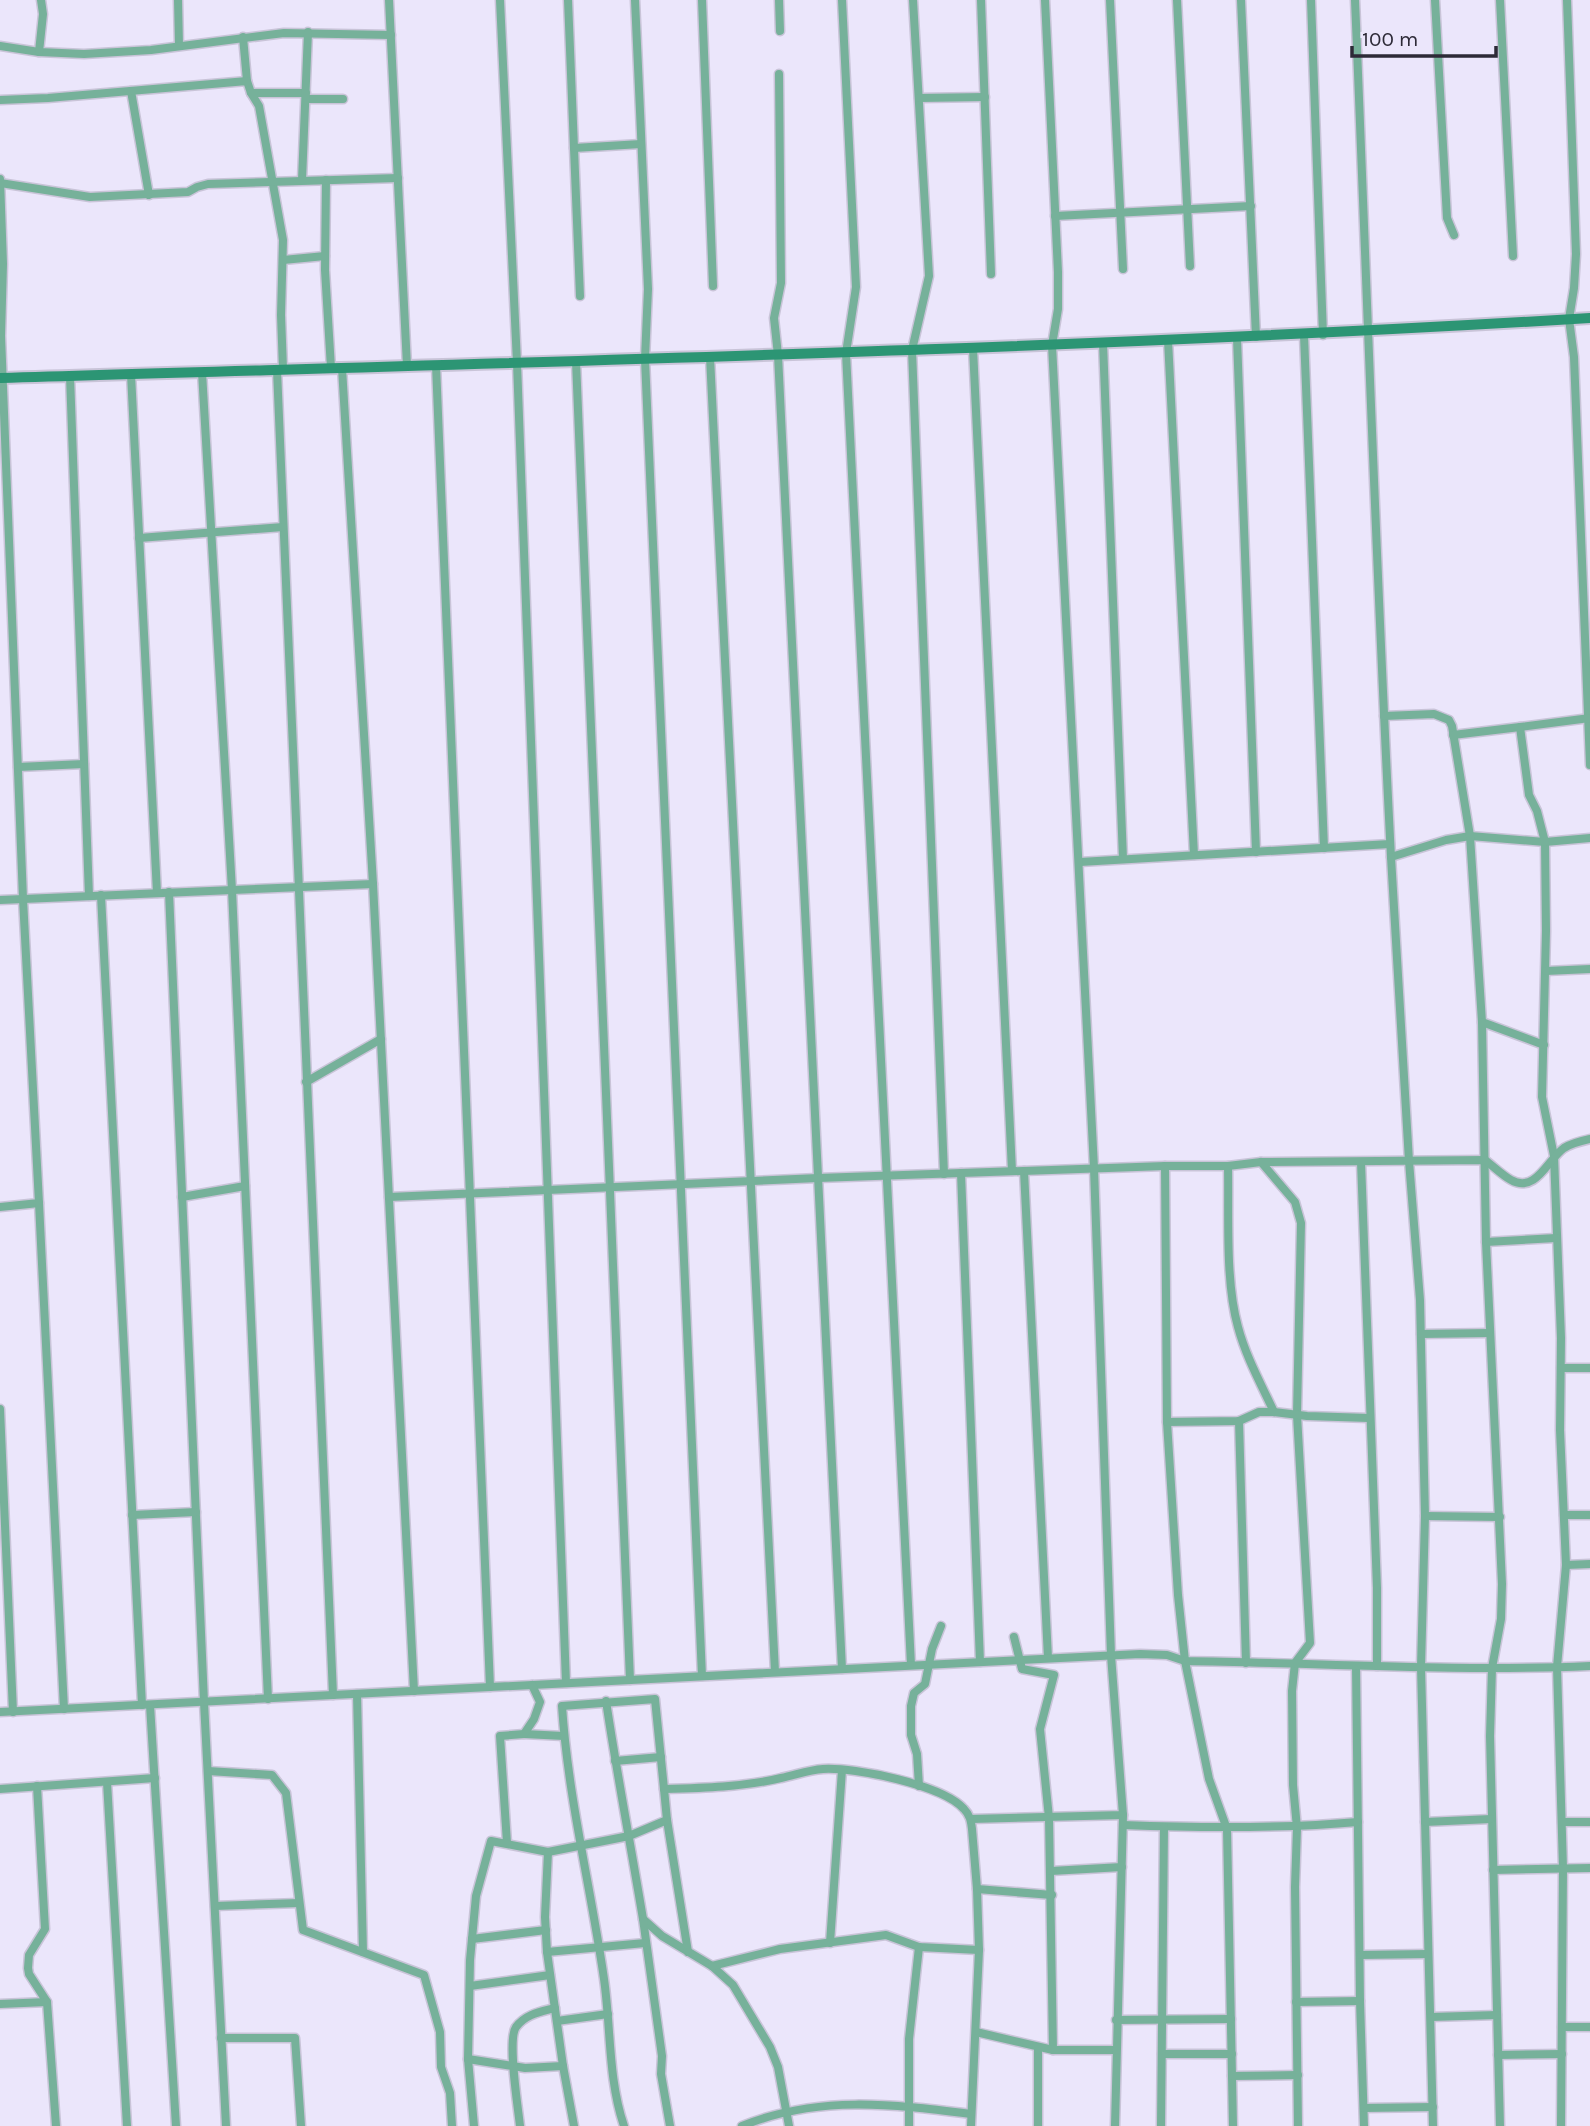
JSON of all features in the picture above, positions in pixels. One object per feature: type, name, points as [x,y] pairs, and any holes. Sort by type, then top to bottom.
[{"type":"street","points":[[39,52],[43,14],[41,0]]},
{"type":"street","points":[[178,0],[179,45]]},
{"type":"street","points":[[389,0],[407,366]]},
{"type":"street","points":[[500,0],[517,362],[566,1683]]},
{"type":"street","points":[[568,0],[580,296]]},
{"type":"street","points":[[635,0],[648,289],[645,359],[702,1676]]},
{"type":"street","points":[[702,0],[713,286]]},
{"type":"street","points":[[779,0],[780,31]]},
{"type":"street","points":[[842,0],[856,287],[846,353],[911,1665]]},
{"type":"street","points":[[913,0],[929,276],[912,350],[944,1174]]},
{"type":"street","points":[[981,0],[991,274]]},
{"type":"street","points":[[1045,0],[1058,309],[1052,345],[1094,1168],[1111,1655],[1123,1815],[1115,2126]]},
{"type":"street","points":[[1110,0],[1123,269]]},
{"type":"street","points":[[1177,0],[1190,266]]},
{"type":"street","points":[[1241,0],[1256,337]]},
{"type":"street","points":[[1311,0],[1323,335]]},
{"type":"street","points":[[1354,0],[1391,857],[1421,1334],[1425,1516],[1421,1667],[1433,2126]]},
{"type":"street","points":[[1435,0],[1447,218],[1454,234]]},
{"type":"street","points":[[1500,0],[1513,256]]},
{"type":"street","points":[[1567,0],[1576,254],[1569,319],[1574,357],[1590,765]]},
{"type":"street","points":[[0,46],[39,52],[84,54],[151,50],[243,37],[308,32],[391,35]]},
{"type":"street","points":[[302,180],[308,32]]},
{"type":"street","points":[[243,37],[247,81],[259,106],[283,240],[280,370],[283,527],[333,1695]]},
{"type":"street","points":[[779,74],[781,283],[774,318],[778,355],[842,1669]]},
{"type":"street","points":[[0,100],[247,81]]},
{"type":"street","points":[[131,91],[149,195]]},
{"type":"street","points":[[251,93],[343,99]]},
{"type":"street","points":[[919,98],[985,97]]},
{"type":"street","points":[[574,148],[641,144]]},
{"type":"street","points":[[64,1709],[23,899],[3,424],[0,181],[90,197],[188,192],[208,184],[398,178]]},
{"type":"street","points":[[326,180],[325,256],[337,368],[373,884],[414,1691]]},
{"type":"street","points":[[1055,216],[1251,206]]},
{"type":"street","points":[[283,260],[325,256]]},
{"type":"street","points":[[2,378],[846,353],[1323,335],[1590,318]]},
{"type":"street","points":[[1304,335],[1324,848]]},
{"type":"street","points":[[1237,338],[1256,852]]},
{"type":"street","points":[[1168,340],[1194,855]]},
{"type":"street","points":[[1103,343],[1123,859]]},
{"type":"street","points":[[973,348],[1012,1171]]},
{"type":"street","points":[[710,357],[775,1672]]},
{"type":"street","points":[[576,361],[630,1680]]},
{"type":"street","points":[[436,365],[490,1687]]},
{"type":"street","points":[[202,372],[232,890],[268,1699]]},
{"type":"street","points":[[131,374],[157,893]]},
{"type":"street","points":[[70,376],[89,896]]},
{"type":"street","points":[[139,538],[283,527]]},
{"type":"street","points":[[0,574],[11,573]]},
{"type":"street","points":[[1384,716],[1434,714],[1449,720],[1470,836],[1482,1022],[1489,1334],[1502,1584],[1501,1619],[1492,1668],[1491,1819],[1500,2126]]},
{"type":"street","points":[[1453,735],[1589,719]]},
{"type":"street","points":[[1520,727],[1529,796],[1537,811],[1545,842],[1543,1110],[1554,1156],[1561,1368],[1560,1430],[1566,1565],[1556,1667],[1563,1868],[1561,2126]]},
{"type":"street","points":[[18,768],[85,764]]},
{"type":"street","points":[[1391,857],[1446,840],[1470,836],[1545,842],[1590,838]]},
{"type":"street","points":[[1080,862],[1391,844]]},
{"type":"street","points":[[0,900],[373,884]]},
{"type":"street","points":[[169,892],[204,1702],[226,2126]]},
{"type":"street","points":[[101,895],[132,1515],[146,1705],[155,1778],[176,2126]]},
{"type":"street","points":[[1546,971],[1590,969]]},
{"type":"street","points":[[1482,1022],[1544,1045]]},
{"type":"street","points":[[306,1082],[381,1039]]},
{"type":"street","points":[[389,1197],[818,1178],[1228,1166],[1261,1162],[1485,1160],[1514,1182],[1526,1182],[1539,1177],[1554,1156],[1572,1144],[1590,1139]]},
{"type":"street","points":[[1261,1162],[1295,1202],[1299,1212],[1301,1251],[1297,1415],[1310,1643],[1295,1663],[1292,1720],[1297,1828],[1294,1856],[1298,2126]]},
{"type":"street","points":[[1361,1162],[1377,1588],[1377,1666]]},
{"type":"street","points":[[1165,1166],[1167,1422],[1178,1595],[1185,1661],[1209,1779],[1227,1829],[1233,2126]]},
{"type":"street","points":[[1228,1166],[1231,1278],[1237,1324],[1248,1357],[1274,1412]]},
{"type":"street","points":[[1024,1171],[1048,1658]]},
{"type":"street","points":[[961,1173],[980,1662]]},
{"type":"street","points":[[182,1197],[245,1186]]},
{"type":"street","points":[[0,1207],[39,1203]]},
{"type":"street","points":[[1486,1242],[1556,1238]]},
{"type":"street","points":[[1421,1334],[1489,1334]]},
{"type":"street","points":[[1561,1368],[1590,1368]]},
{"type":"street","points":[[0,1409],[13,1712]]},
{"type":"street","points":[[1167,1422],[1239,1421],[1259,1412],[1369,1418]]},
{"type":"street","points":[[1239,1421],[1246,1663]]},
{"type":"street","points":[[132,1515],[196,1513]]},
{"type":"street","points":[[1564,1515],[1590,1515]]},
{"type":"street","points":[[1425,1516],[1500,1517]]},
{"type":"street","points":[[1566,1565],[1590,1564]]},
{"type":"street","points":[[919,1786],[917,1754],[911,1735],[911,1706],[914,1693],[925,1684],[932,1649],[941,1626]]},
{"type":"street","points":[[1014,1637],[1023,1669],[1054,1675],[1040,1729],[1049,1818],[1053,2050]]},
{"type":"street","points":[[0,1712],[1111,1655],[1157,1654],[1185,1661],[1356,1667],[1590,1666]]},
{"type":"street","points":[[1356,1667],[1364,2126]]},
{"type":"street","points":[[524,1734],[534,1719],[540,1702],[531,1685]]},
{"type":"street","points":[[358,1694],[363,1952]]},
{"type":"street","points":[[624,2126],[615,2095],[599,1945],[580,1846],[562,1706],[655,1699],[667,1819],[688,1952]]},
{"type":"street","points":[[606,1702],[643,1919],[662,2056],[661,2074],[670,2126]]},
{"type":"street","points":[[507,1843],[500,1736],[564,1736]]},
{"type":"street","points":[[615,1761],[661,1757]]},
{"type":"street","points":[[664,1789],[738,1784],[782,1778],[812,1770],[842,1770],[884,1775],[957,1802],[971,1819],[977,1889],[979,1950],[971,2126]]},
{"type":"street","points":[[831,1943],[842,1770]]},
{"type":"street","points":[[208,1771],[272,1775],[286,1793],[303,1930],[424,1975],[440,2032],[441,2067],[450,2094],[452,2126]]},
{"type":"street","points":[[0,1789],[155,1778]]},
{"type":"street","points":[[107,1782],[127,2126]]},
{"type":"street","points":[[37,1786],[45,1929],[27,1962],[29,1975],[47,2002],[56,2126]]},
{"type":"street","points":[[971,1819],[1123,1815]]},
{"type":"street","points":[[474,2126],[468,2059],[472,1940],[476,1896],[491,1841],[548,1852],[629,1836],[667,1819]]},
{"type":"street","points":[[1425,1822],[1491,1819]]},
{"type":"street","points":[[1123,1825],[1227,1829],[1297,1828],[1358,1822]]},
{"type":"street","points":[[1562,1822],[1590,1822]]},
{"type":"street","points":[[1161,2126],[1164,1826]]},
{"type":"street","points":[[548,1852],[547,1952],[574,2126]]},
{"type":"street","points":[[1051,1871],[1122,1867]]},
{"type":"street","points":[[1493,1870],[1590,1868]]},
{"type":"street","points":[[977,1889],[1052,1895]]},
{"type":"street","points":[[215,1906],[299,1903]]},
{"type":"street","points":[[643,1919],[663,1936],[712,1966],[733,1985],[767,2040],[778,2067],[789,2126]]},
{"type":"street","points":[[472,1940],[546,1930]]},
{"type":"street","points":[[712,1966],[780,1950],[886,1935],[919,1947],[979,1950]]},
{"type":"street","points":[[547,1952],[599,1945],[645,1943]]},
{"type":"street","points":[[909,2126],[909,2039],[919,1947]]},
{"type":"street","points":[[1361,1955],[1428,1954]]},
{"type":"street","points":[[470,1986],[550,1975]]},
{"type":"street","points":[[1296,2002],[1360,2001]]},
{"type":"street","points":[[0,2004],[47,2002]]},
{"type":"street","points":[[520,2126],[513,2066],[513,2034],[517,2025],[531,2014],[555,2008]]},
{"type":"street","points":[[557,2021],[608,2014]]},
{"type":"street","points":[[1431,2017],[1497,2015]]},
{"type":"street","points":[[1116,2020],[1231,2019]]},
{"type":"street","points":[[1562,2027],[1590,2027]]},
{"type":"street","points":[[976,2032],[1053,2050],[1115,2050]]},
{"type":"street","points":[[221,2038],[295,2038],[301,2126]]},
{"type":"street","points":[[1038,2047],[1038,2126]]},
{"type":"street","points":[[1162,2054],[1232,2054]]},
{"type":"street","points":[[1498,2055],[1562,2054]]},
{"type":"street","points":[[468,2059],[532,2068],[563,2066]]},
{"type":"street","points":[[1232,2076],[1298,2075]]},
{"type":"street","points":[[742,2126],[802,2107],[830,2104],[909,2106],[971,2114]]},
{"type":"street","points":[[1364,2108],[1433,2107]]}]
